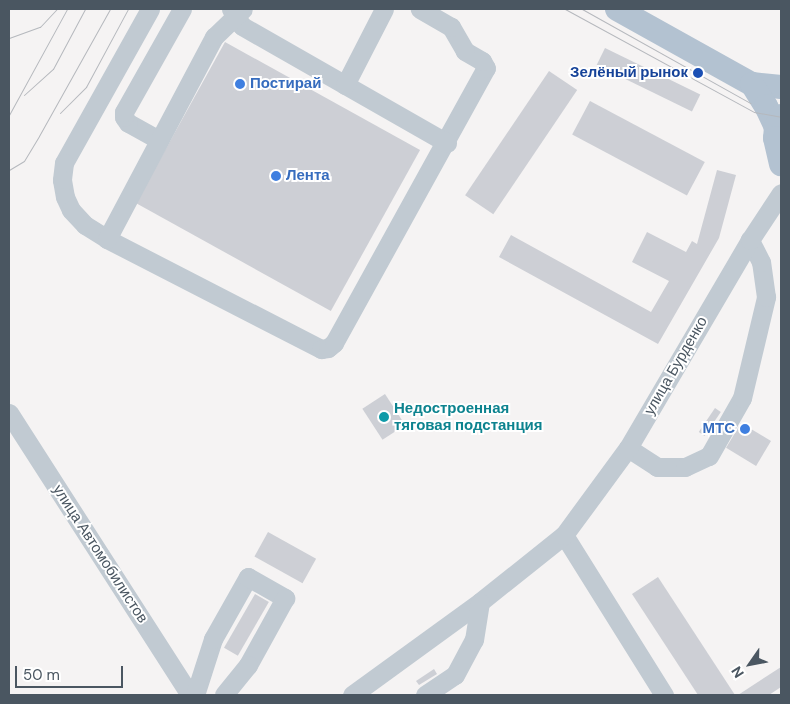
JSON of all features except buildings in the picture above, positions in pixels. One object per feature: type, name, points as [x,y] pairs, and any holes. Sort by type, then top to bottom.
[{"type":"main road","points":[[617,9],[752,84],[781,87]]},
{"type":"main road","points":[[752,84],[779,122],[775,138],[781,164]]},
{"type":"street","points":[[150,9],[64,163],[62,180],[64,197],[71,210],[85,225],[107,239],[321,349],[328,348],[334,343],[447,143],[486,68],[482,61],[465,50],[451,27],[420,9]]},
{"type":"street","points":[[159,140],[128,122],[124,117],[124,112],[182,9]]},
{"type":"street","points":[[345,85],[384,9]]},
{"type":"street","points":[[107,239],[214,37],[236,12],[242,26],[447,143]]},
{"type":"street","name":"улица Бурденко","points":[[352,695],[480,602],[564,535],[628,448],[750,240],[781,193]]},
{"type":"street","points":[[628,448],[657,467],[685,467],[709,456],[742,398],[766,297],[761,262],[750,240]]},
{"type":"street","name":"улица Автомобилистов","points":[[9,413],[190,695]]},
{"type":"street","points":[[564,535],[664,695]]},
{"type":"street","points":[[195,695],[213,639],[248,577],[285,598],[248,665],[224,695]]},
{"type":"street","points":[[425,695],[455,675],[474,640],[480,602]]},
{"type":"tram line","points":[[9,38],[40,27],[57,9]]},
{"type":"tram line","points":[[9,115],[67,9]]},
{"type":"tram line","points":[[24,95],[53,69],[85,9]]},
{"type":"tram line","points":[[9,170],[24,161],[110,9]]},
{"type":"tram line","points":[[60,113],[86,87],[128,9]]},
{"type":"tram line","points":[[565,9],[754,112],[781,117]]},
{"type":"tram line","points":[[582,9],[750,103]]},
{"type":"place","name":"Зелёный рынок","points":[[698,73]]},
{"type":"place","name":"Постирай","points":[[240,84]]},
{"type":"place","name":"Лента","points":[[276,176]]},
{"type":"place","name":"Недостроенная тяговая подстанция","points":[[384,417]]},
{"type":"place","name":"МТС","points":[[745,429]]}]
